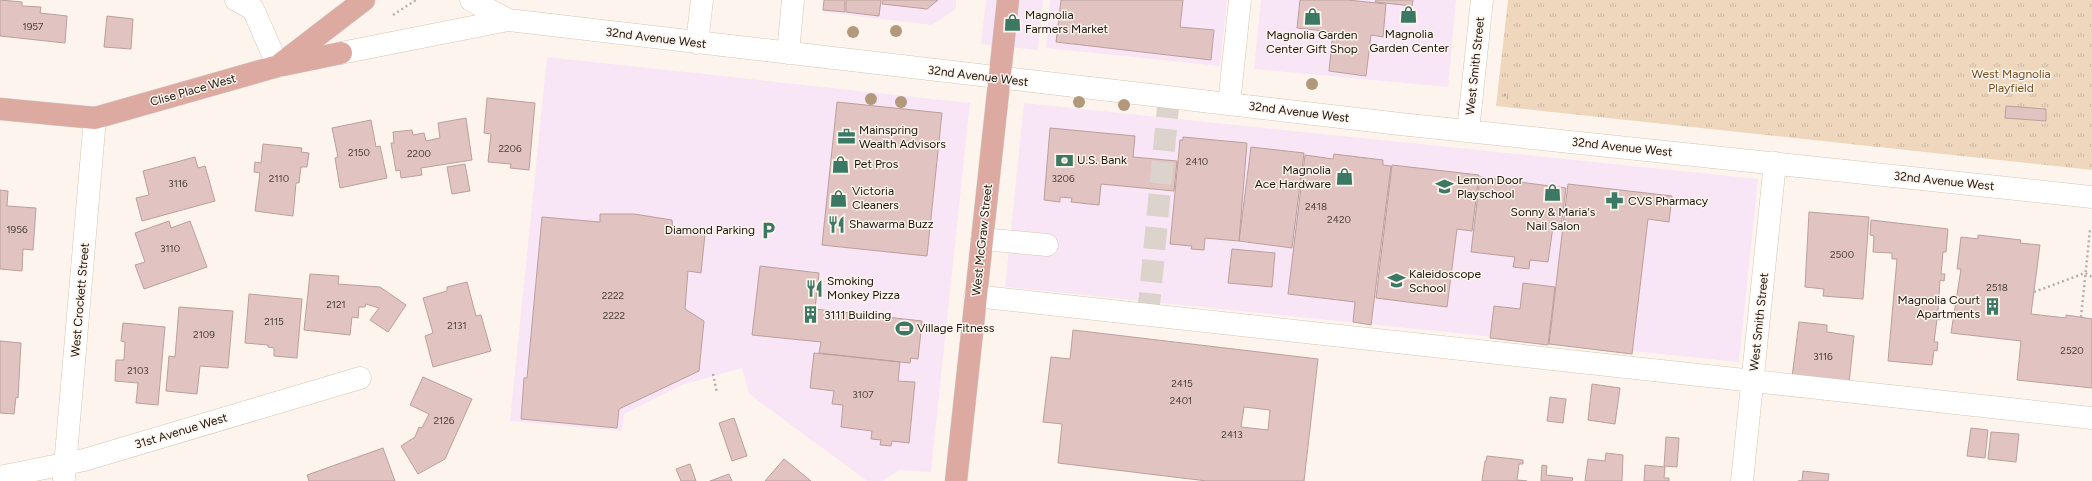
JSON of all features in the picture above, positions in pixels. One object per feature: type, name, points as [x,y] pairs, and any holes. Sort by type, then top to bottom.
[{"type":"main road","name":"Clise Place West","points":[[0,109],[95,118],[278,66],[364,0]]},
{"type":"main road","name":"West McGraw Street","points":[[956,481],[1008,0]]},
{"type":"main road","points":[[278,66],[341,53]]},
{"type":"street","points":[[236,0],[253,8],[278,66]]},
{"type":"street","name":"32nd Avenue West","points":[[471,0],[508,20]]},
{"type":"street","points":[[697,43],[702,0]]},
{"type":"street","points":[[788,53],[793,0]]},
{"type":"street","points":[[1229,104],[1240,0]]},
{"type":"street","name":"West Smith Street","points":[[1468,131],[1482,0]]},
{"type":"street","name":"32nd Avenue West","points":[[341,53],[508,20],[1468,131],[2092,197]]},
{"type":"street","name":"West Crockett Street","points":[[64,473],[95,118]]},
{"type":"street","name":"West Smith Street","points":[[1742,481],[1775,163]]},
{"type":"street","points":[[982,239],[1047,245]]},
{"type":"street","points":[[975,296],[2092,418]]},
{"type":"street","name":"31st Avenue West","points":[[0,477],[64,473],[360,378]]},
{"type":"path","points":[[1505,94],[1505,97],[1508,98]]},
{"type":"path","points":[[2081,316],[2090,230]]},
{"type":"path","points":[[2085,273],[2092,277]]},
{"type":"path","points":[[2034,292],[2085,273]]},
{"type":"path","points":[[712,374],[717,393]]},
{"type":"shaded area","points":[[824,0],[956,0],[956,9],[932,25],[822,12]]},
{"type":"shaded area","name":"Magnolia Farmers Market","points":[[986,0],[1043,0],[1038,50],[981,44]]},
{"type":"shaded area","points":[[1050,0],[1227,0],[1220,66],[1046,48]]},
{"type":"shaded area","points":[[1261,0],[1456,0],[1448,87],[1254,69]]},
{"type":"shaded area","points":[[547,57],[970,103],[931,472],[899,470],[882,481],[867,481],[749,394],[742,368],[682,385],[624,414],[622,431],[510,421]]},
{"type":"shaded area","points":[[1024,103],[1758,179],[1739,362],[1005,287]]},
{"type":"green space","name":"West Magnolia Playfield","points":[[1508,0],[2092,0],[2092,170],[1496,106]]},
{"type":"building","points":[[0,0],[22,2],[22,6],[41,7],[40,13],[67,16],[65,43],[0,36]]},
{"type":"building","points":[[824,0],[845,0],[845,12],[823,10]]},
{"type":"building","points":[[846,0],[881,0],[879,16],[846,12]]},
{"type":"building","points":[[883,0],[938,0],[927,9],[882,4]]},
{"type":"building","points":[[1061,0],[1183,0],[1180,27],[1214,30],[1211,60],[1056,42]]},
{"type":"building","points":[[1300,0],[1348,0],[1386,4],[1383,37],[1371,35],[1366,76],[1329,71],[1333,32],[1297,28]]},
{"type":"building","points":[[1376,0],[1413,0],[1412,6],[1375,2]]},
{"type":"building","points":[[107,16],[133,19],[131,49],[104,47]]},
{"type":"building","points":[[487,98],[535,103],[529,170],[510,168],[511,164],[488,162],[491,134],[484,133]]},
{"type":"building","points":[[837,102],[942,113],[927,256],[822,245]]},
{"type":"building","points":[[2006,106],[2046,109],[2046,121],[2005,118]]},
{"type":"building","points":[[466,118],[472,160],[421,168],[422,175],[401,178],[400,170],[396,171],[391,143],[394,143],[393,132],[412,130],[413,135],[424,133],[426,141],[440,138],[438,123]]},
{"type":"building","points":[[371,120],[376,147],[380,146],[387,178],[340,188],[335,158],[338,157],[332,128]]},
{"type":"building","points":[[1050,128],[1135,136],[1133,157],[1177,161],[1174,191],[1101,184],[1099,205],[1071,202],[1072,198],[1060,197],[1060,202],[1044,200]]},
{"type":"building","points":[[1183,137],[1247,143],[1239,241],[1205,238],[1204,250],[1191,249],[1192,246],[1170,244],[1180,140],[1183,140]]},
{"type":"building","points":[[263,144],[302,148],[301,152],[309,153],[307,167],[301,167],[299,183],[296,183],[293,216],[255,211],[260,173],[254,172],[255,162],[261,163]]},
{"type":"building","points":[[1251,147],[1304,153],[1292,248],[1239,241]]},
{"type":"building","points":[[1334,154],[1383,160],[1383,165],[1391,166],[1371,325],[1353,322],[1355,302],[1288,294],[1305,155],[1333,159]]},
{"type":"building","points":[[195,157],[198,168],[205,166],[215,201],[142,221],[136,198],[149,195],[143,171]]},
{"type":"building","points":[[465,164],[470,191],[452,194],[447,167]]},
{"type":"building","points":[[1392,165],[1479,175],[1472,231],[1457,229],[1447,307],[1376,298]]},
{"type":"building","points":[[1480,177],[1566,188],[1561,227],[1553,227],[1548,262],[1530,260],[1529,269],[1513,267],[1515,257],[1471,252]]},
{"type":"building","points":[[1568,184],[1672,196],[1669,222],[1648,219],[1632,354],[1549,344]]},
{"type":"building","points":[[0,190],[8,191],[7,206],[36,208],[33,250],[23,249],[22,271],[0,269]]},
{"type":"building","points":[[1809,212],[1869,217],[1863,299],[1823,296],[1824,289],[1805,287]]},
{"type":"building","points":[[600,214],[634,214],[672,220],[673,231],[705,234],[701,273],[688,271],[685,309],[704,321],[699,371],[619,409],[617,428],[521,419],[524,378],[527,378],[542,217],[600,222]]},
{"type":"building","points":[[1871,220],[1948,229],[1946,252],[1943,252],[1941,274],[1945,274],[1944,281],[1940,280],[1938,311],[1940,312],[1940,320],[1937,319],[1934,342],[1938,342],[1937,351],[1934,350],[1932,365],[1888,361],[1897,259],[1892,259],[1892,253],[1873,252],[1874,236],[1870,235]]},
{"type":"building","points":[[169,221],[171,228],[190,221],[207,267],[144,289],[135,265],[145,262],[135,233]]},
{"type":"building","name":"Magnolia Court Apartments","points":[[1978,235],[2021,240],[2020,243],[2040,245],[2031,314],[2066,318],[2066,315],[2092,319],[2092,388],[2017,380],[2021,341],[1951,333],[1961,269],[1957,269],[1961,237],[1978,239]]},
{"type":"building","points":[[1232,249],[1275,253],[1272,287],[1228,283]]},
{"type":"building","name":"3111 Building","points":[[760,266],[819,273],[815,309],[922,321],[918,359],[911,358],[910,363],[819,353],[821,342],[752,335]]},
{"type":"building","points":[[310,274],[339,276],[338,284],[380,287],[406,305],[388,332],[370,320],[379,308],[366,304],[365,307],[359,307],[358,318],[352,317],[350,335],[304,330]]},
{"type":"building","points":[[467,282],[476,316],[481,315],[491,351],[433,367],[425,336],[433,333],[423,298],[447,291],[447,287]]},
{"type":"building","points":[[1523,283],[1555,287],[1548,345],[1490,338],[1494,306],[1520,309]]},
{"type":"building","points":[[249,294],[302,299],[297,358],[274,356],[274,348],[268,347],[268,345],[245,343]]},
{"type":"building","points":[[179,307],[233,311],[228,368],[200,366],[197,394],[166,391],[169,356],[175,357]]},
{"type":"building","points":[[1799,322],[1827,325],[1827,332],[1854,336],[1849,383],[1792,377]]},
{"type":"building","points":[[123,323],[165,327],[158,405],[136,403],[138,383],[115,381],[116,360],[124,360],[125,342],[121,341]]},
{"type":"building","points":[[1073,330],[1318,359],[1304,481],[1207,481],[1058,463],[1062,424],[1043,422],[1051,357],[1070,359]],"holes":[[[1244,407],[1270,410],[1268,430],[1241,427]]]},
{"type":"building","points":[[0,341],[21,343],[18,398],[16,397],[14,414],[0,413]]},
{"type":"building","points":[[814,353],[900,362],[898,381],[915,382],[909,443],[892,441],[891,446],[880,445],[881,440],[871,439],[872,431],[841,427],[843,405],[832,404],[834,391],[810,388]]},
{"type":"building","points":[[423,377],[472,399],[445,459],[418,474],[401,446],[415,437],[419,427],[422,428],[429,414],[410,405]]},
{"type":"building","points":[[1592,384],[1620,388],[1615,424],[1588,420]]},
{"type":"building","points":[[1550,397],[1566,399],[1563,423],[1547,421]]},
{"type":"building","points":[[734,418],[747,456],[732,461],[719,423]]},
{"type":"building","points":[[1971,428],[1988,430],[1985,458],[1967,456]]},
{"type":"building","points":[[1991,432],[2019,434],[2016,462],[1988,459]]},
{"type":"building","points":[[1666,437],[1679,438],[1677,467],[1664,466]]},
{"type":"building","points":[[383,448],[395,481],[309,481],[307,475]]},
{"type":"building","points":[[1606,453],[1623,455],[1622,481],[1585,481],[1588,459],[1605,461]]},
{"type":"building","points":[[1487,456],[1523,460],[1523,464],[1519,464],[1517,480],[1527,481],[1482,481]]},
{"type":"building","points":[[784,459],[811,481],[765,481]]},
{"type":"building","points":[[690,464],[696,481],[681,481],[676,469]]},
{"type":"building","points":[[1542,465],[1547,466],[1546,475],[1573,478],[1572,481],[1541,481]]},
{"type":"building","points":[[1645,465],[1665,467],[1664,478],[1669,478],[1669,481],[1644,481]]},
{"type":"building","points":[[1803,471],[1829,474],[1828,481],[1802,481]]},
{"type":"building","points":[[729,474],[732,481],[710,481]]},
{"type":"tunnel","points":[[1148,315],[1169,97]]},
{"type":"place","name":"Magnolia Garden Center","points":[[1409,15]]},
{"type":"place","name":"Magnolia Garden Center Gift Shop","points":[[1312,16]]},
{"type":"place","name":"Magnolia Farmers Market","points":[[1012,22]]},
{"type":"place","name":"Mainspring Wealth Advisors","points":[[846,137]]},
{"type":"place","name":"U.S. Bank","points":[[1064,160]]},
{"type":"place","name":"Pet Pros","points":[[841,164]]},
{"type":"place","name":"Magnolia Ace Hardware","points":[[1344,177]]},
{"type":"place","name":"Lemon Door Playschool","points":[[1444,187]]},
{"type":"place","name":"Sonny & Maria's Nail Salon","points":[[1553,193]]},
{"type":"place","name":"Victoria Cleaners","points":[[839,198]]},
{"type":"place","name":"CVS Pharmacy","points":[[1615,201]]},
{"type":"place","name":"Shawarma Buzz","points":[[836,224]]},
{"type":"place","name":"Diamond Parking","points":[[768,230]]},
{"type":"place","name":"Kaleidoscope School","points":[[1396,281]]},
{"type":"place","name":"Smoking Monkey Pizza","points":[[814,288]]},
{"type":"place","name":"Magnolia Court Apartments","points":[[1993,307]]},
{"type":"place","name":"3111 Building","points":[[811,315]]},
{"type":"place","name":"Village Fitness","points":[[904,328]]}]
